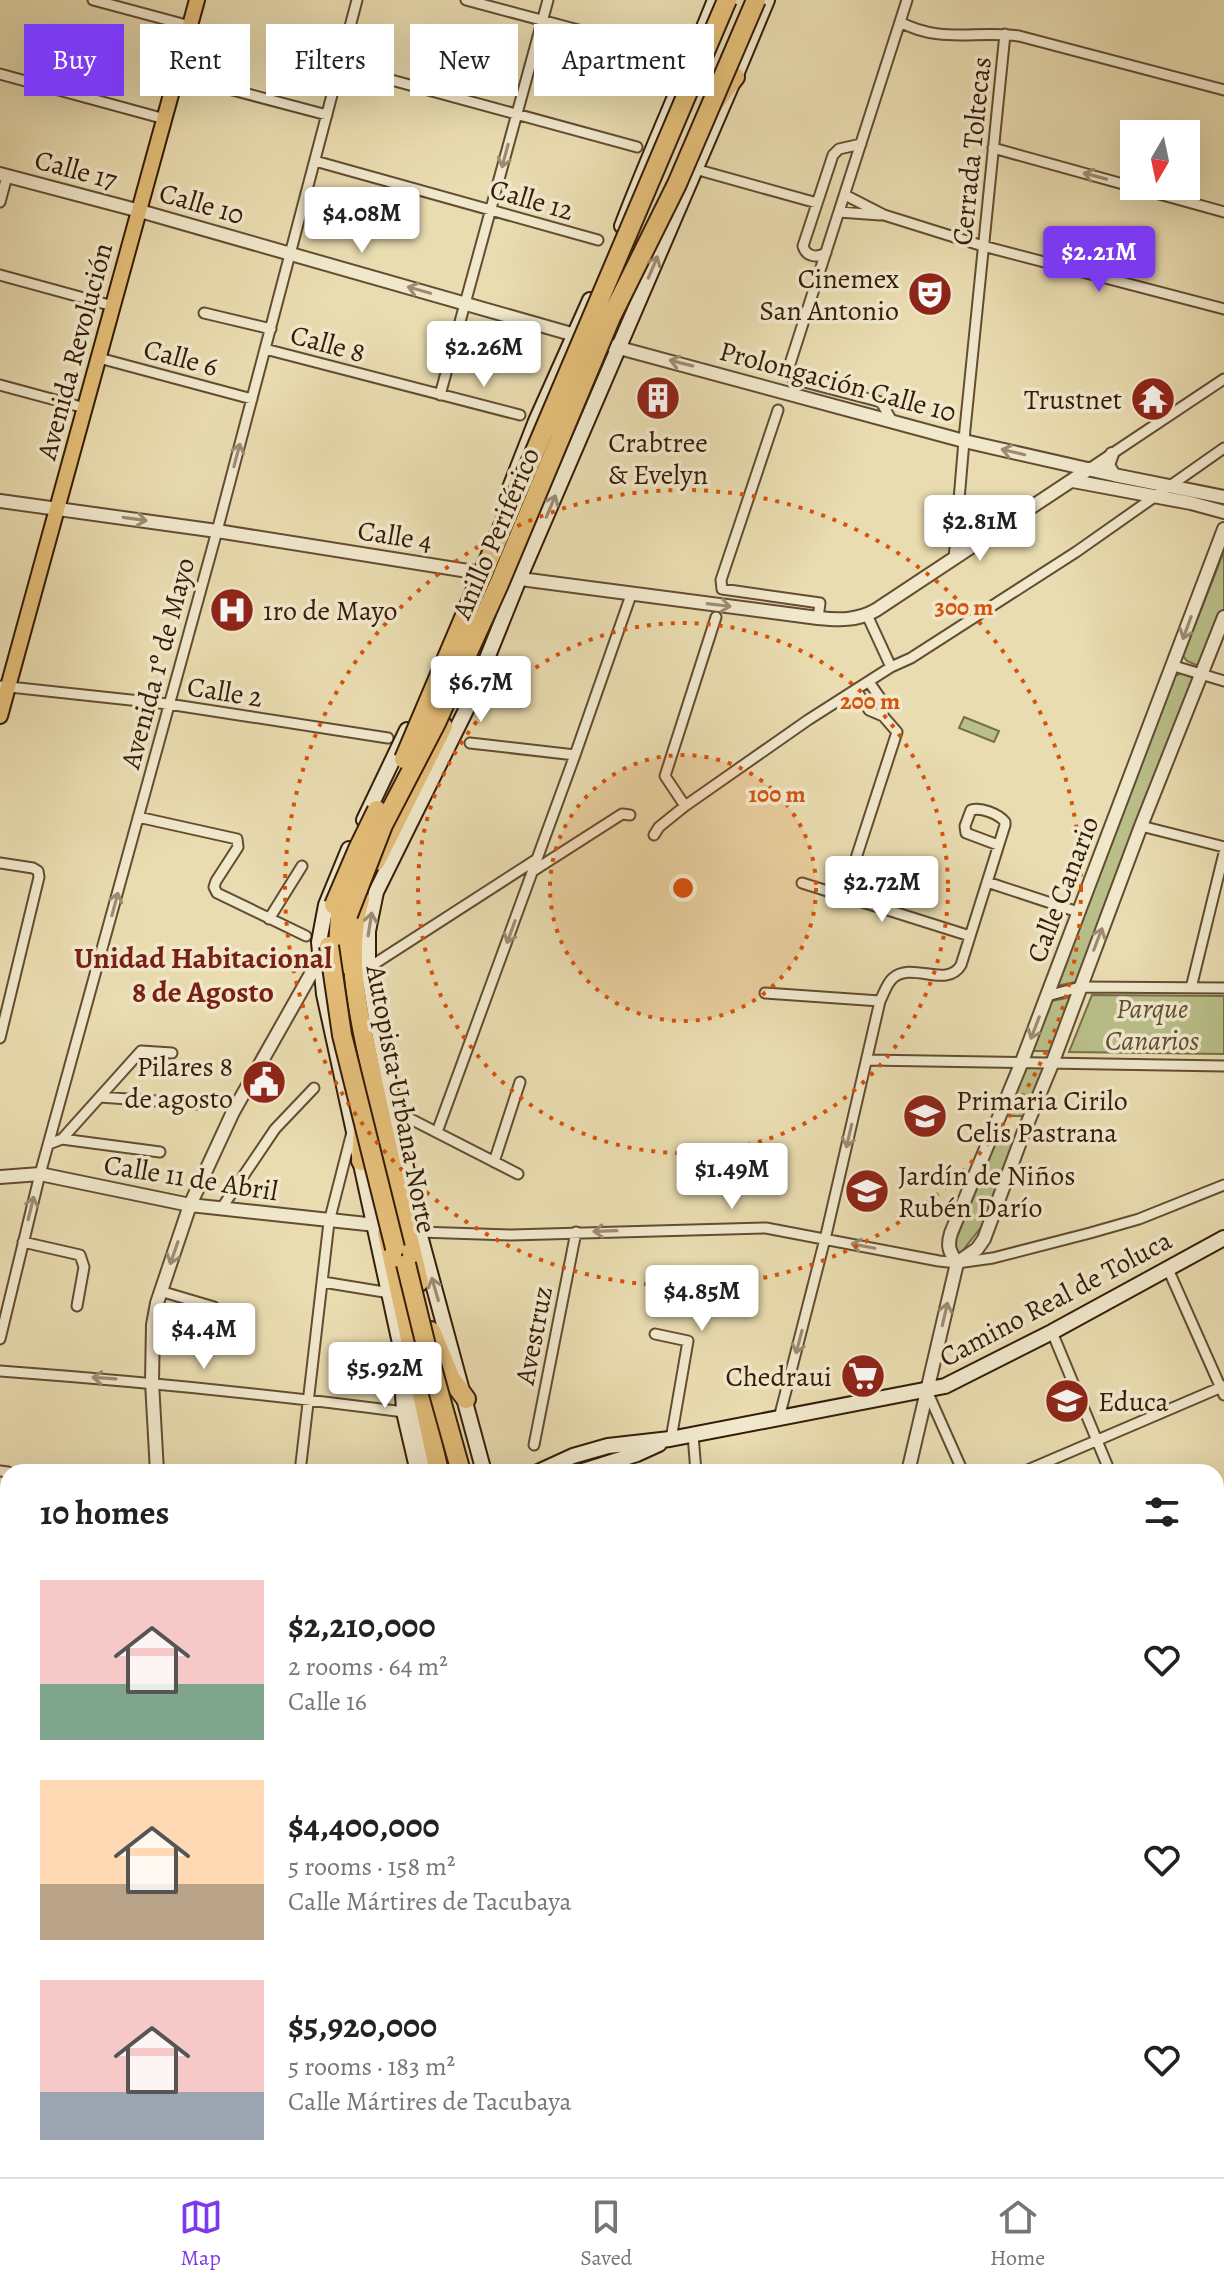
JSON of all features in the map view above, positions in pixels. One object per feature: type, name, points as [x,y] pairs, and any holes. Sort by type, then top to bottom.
[{"type":"highway","name":"Autopista Urbana Norte","points":[[439,1464],[410,1309],[342,1035],[329,946],[334,905],[358,849],[411,746],[727,0]]},
{"type":"highway","name":"Anillo Periférico","points":[[597,342],[658,172],[733,0]]},
{"type":"highway","name":"Autopista Urbana Norte","points":[[459,1464],[406,1264],[359,1052],[345,955],[348,915],[383,825],[436,723],[499,584],[611,317],[677,184],[753,0]]},
{"type":"highway","name":"Anillo Periférico","points":[[439,1464],[358,1128],[336,963],[340,913],[356,861],[418,743],[498,575],[597,342],[753,0]]},
{"type":"highway","points":[[698,122],[735,77]]},
{"type":"highway","points":[[658,172],[657,155],[664,136],[664,123]]},
{"type":"highway","name":"Anillo Periférico","points":[[459,1464],[357,1004],[353,962],[355,916],[361,893],[437,741],[498,575]]},
{"type":"highway","points":[[384,845],[415,816]]},
{"type":"highway","points":[[358,1128],[361,1161]]},
{"type":"highway","points":[[431,1331],[451,1379],[466,1399]]},
{"type":"main road","name":"Avenida Revolución","points":[[191,24],[197,0]]},
{"type":"main road","points":[[597,342],[614,245],[715,0]]},
{"type":"main road","points":[[482,1464],[419,1232],[368,968],[368,931],[376,892],[467,708],[536,421],[597,342],[695,169],[767,0]]},
{"type":"main road","name":"Avenida Revolución","points":[[0,716],[4,686],[58,508],[171,96]]},
{"type":"main road","points":[[358,1128],[324,994],[319,942],[326,905],[340,869],[403,740],[498,575]]},
{"type":"main road","points":[[361,1161],[426,1464]]},
{"type":"main road","name":"Camino Real de Toluca","points":[[556,1464],[608,1446],[671,1439],[927,1391],[958,1380],[1052,1332],[1224,1238]]},
{"type":"main road","points":[[400,1342],[404,1412],[416,1464]]},
{"type":"main road","name":"Camino Real de Toluca","points":[[605,1464],[671,1439]]},
{"type":"street","points":[[93,0],[183,24]]},
{"type":"street","name":"Avenida 1º de Mayo","points":[[351,24],[357,0]]},
{"type":"street","points":[[466,0],[553,24]]},
{"type":"street","points":[[440,395],[548,0]]},
{"type":"street","points":[[892,421],[881,402],[793,379],[788,370],[907,0]]},
{"type":"street","points":[[900,22],[944,36],[1005,34],[1224,90]]},
{"type":"street","name":"Cerrada Toltecas","points":[[954,559],[1005,34]]},
{"type":"street","points":[[0,74],[165,119]]},
{"type":"street","points":[[394,81],[637,147]]},
{"type":"street","points":[[250,95],[327,115]]},
{"type":"street","name":"Avenida 1º de Mayo","points":[[0,1339],[40,1174],[217,531],[332,96]]},
{"type":"street","points":[[826,253],[813,256],[804,251],[803,246],[833,155],[839,149],[861,144]]},
{"type":"street","points":[[848,148],[856,160]]},
{"type":"street","points":[[993,148],[1224,212]]},
{"type":"street","name":"Calle 12","points":[[315,161],[598,240]]},
{"type":"street","points":[[695,169],[817,203]]},
{"type":"street","points":[[0,202],[4,175]]},
{"type":"street","name":"Calle 17","points":[[4,175],[140,211]]},
{"type":"street","points":[[845,195],[884,215],[983,246],[1224,309]]},
{"type":"street","name":"Calle 10","points":[[140,211],[597,342]]},
{"type":"street","points":[[839,212],[884,215]]},
{"type":"street","points":[[0,275],[113,306]]},
{"type":"street","points":[[204,313],[271,329]]},
{"type":"street","name":"Prolongación Calle 10","points":[[597,342],[964,441],[1089,469]]},
{"type":"street","name":"Calle 8","points":[[265,349],[520,415]]},
{"type":"street","name":"Calle 6","points":[[99,358],[252,399]]},
{"type":"street","points":[[891,667],[867,615],[1224,379]]},
{"type":"street","points":[[0,385],[85,408]]},
{"type":"street","points":[[778,410],[721,580],[722,589],[820,603],[818,618]]},
{"type":"street","points":[[654,835],[659,827],[685,806],[808,720],[1076,552],[1224,448]]},
{"type":"street","points":[[1112,454],[1108,465],[1114,475]]},
{"type":"street","points":[[1089,469],[1224,497]]},
{"type":"street","points":[[1073,481],[1224,512]]},
{"type":"street","name":"Calle 4","points":[[0,501],[631,595],[840,620],[867,615]]},
{"type":"street","name":"Calle Canario","points":[[957,1263],[949,1251],[951,1233],[1021,1064],[1224,529]]},
{"type":"street","points":[[437,1132],[631,595]]},
{"type":"street","points":[[685,806],[665,776],[716,617]]},
{"type":"street","name":"Calle Canario","points":[[910,1464],[957,1263],[977,1249],[984,1239],[1224,617]]},
{"type":"street","points":[[1174,666],[1224,681]]},
{"type":"street","points":[[869,682],[883,702],[883,716]]},
{"type":"street","name":"Calle 2","points":[[4,686],[168,704],[388,738]]},
{"type":"street","points":[[844,895],[897,732],[883,716],[869,710],[856,690]]},
{"type":"street","points":[[470,743],[575,755]]},
{"type":"street","points":[[779,1418],[825,1239],[880,1001],[888,984],[898,975],[948,975],[957,972],[961,965],[1005,825],[1003,819],[978,809],[971,810],[965,826],[966,833],[998,845]]},
{"type":"street","points":[[533,871],[622,814],[630,815]]},
{"type":"street","points":[[138,817],[237,839],[238,847],[214,887],[217,893],[306,936]]},
{"type":"street","points":[[1141,826],[1224,847]]},
{"type":"street","points":[[1191,988],[1224,853]]},
{"type":"street","points":[[368,968],[537,859]]},
{"type":"street","points":[[0,863],[33,868],[38,871],[39,877],[0,1038]]},
{"type":"street","points":[[269,919],[302,866]]},
{"type":"street","points":[[987,882],[1078,912]]},
{"type":"street","points":[[802,883],[970,936]]},
{"type":"street","points":[[157,1464],[152,1382],[153,1325],[160,1291],[190,1205],[233,1112],[320,958]]},
{"type":"street","points":[[1047,996],[1080,987],[1224,988]]},
{"type":"street","points":[[765,993],[880,1001]]},
{"type":"street","points":[[49,1144],[62,1139],[141,1051],[172,1053]]},
{"type":"street","points":[[867,1060],[1224,1066]]},
{"type":"street","points":[[494,1162],[520,1082]]},
{"type":"street","points":[[221,1209],[275,1129],[314,1088]]},
{"type":"street","points":[[100,1097],[196,1104]]},
{"type":"street","points":[[395,1111],[518,1174]]},
{"type":"street","points":[[301,1464],[329,1222],[358,1128]]},
{"type":"street","points":[[62,1139],[160,1152]]},
{"type":"street","name":"Calle 11 de Abril","points":[[0,1177],[40,1174],[190,1205],[376,1225]]},
{"type":"street","points":[[419,1232],[515,1235],[746,1227],[784,1230],[957,1263],[993,1258],[1139,1219],[1224,1185]]},
{"type":"street","name":"Avestruz","points":[[534,1445],[576,1232]]},
{"type":"street","points":[[23,1242],[80,1255],[84,1267],[77,1306]]},
{"type":"street","points":[[1042,1464],[1223,1390],[1168,1269]]},
{"type":"street","points":[[323,1282],[390,1293]]},
{"type":"street","points":[[160,1291],[214,1307]]},
{"type":"street","points":[[1052,1332],[1107,1464]]},
{"type":"street","points":[[655,1334],[688,1341],[671,1439]]},
{"type":"street","points":[[0,1371],[152,1382],[404,1412]]},
{"type":"street","points":[[927,1391],[959,1464]]},
{"type":"street","points":[[693,1435],[695,1464]]},
{"type":"green space","points":[[1224,551],[1224,611],[1204,662],[1196,665],[1183,656]]},
{"type":"green space","points":[[1181,673],[1194,678],[1080,981],[1056,986],[1175,676]]},
{"type":"green space","points":[[964,717],[999,731],[994,742],[959,728]]},
{"type":"green space","name":"Parque Canarios","points":[[1092,995],[1224,996],[1224,1054],[1069,1052]]},
{"type":"green space","points":[[1072,997],[1053,1051],[1031,1051],[1051,1001]]},
{"type":"green space","points":[[1025,1068],[1044,1068],[1025,1116],[1007,1116],[1006,1114]]},
{"type":"green space","points":[[997,1135],[1016,1144],[986,1221],[957,1254],[954,1245]]},
{"type":"place","name":"Cinemex San Antonio","points":[[930,294]]},
{"type":"place","name":"Crabtree & Evelyn","points":[[658,398]]},
{"type":"place","name":"Trustnet","points":[[1153,399]]},
{"type":"place","name":"1ro de Mayo","points":[[232,610]]},
{"type":"place","name":"Pilares 8 de agosto","points":[[264,1082]]},
{"type":"place","name":"Primaria Cirilo Celis Pastrana","points":[[925,1116]]},
{"type":"place","name":"Jardín de Niños Rubén Darío","points":[[867,1191]]},
{"type":"place","name":"Chedraui","points":[[863,1376]]},
{"type":"place","name":"Educa","points":[[1067,1401]]},
{"type":"district","name":"Unidad Habitacional 8 de Agosto","points":[[203,975]]}]
